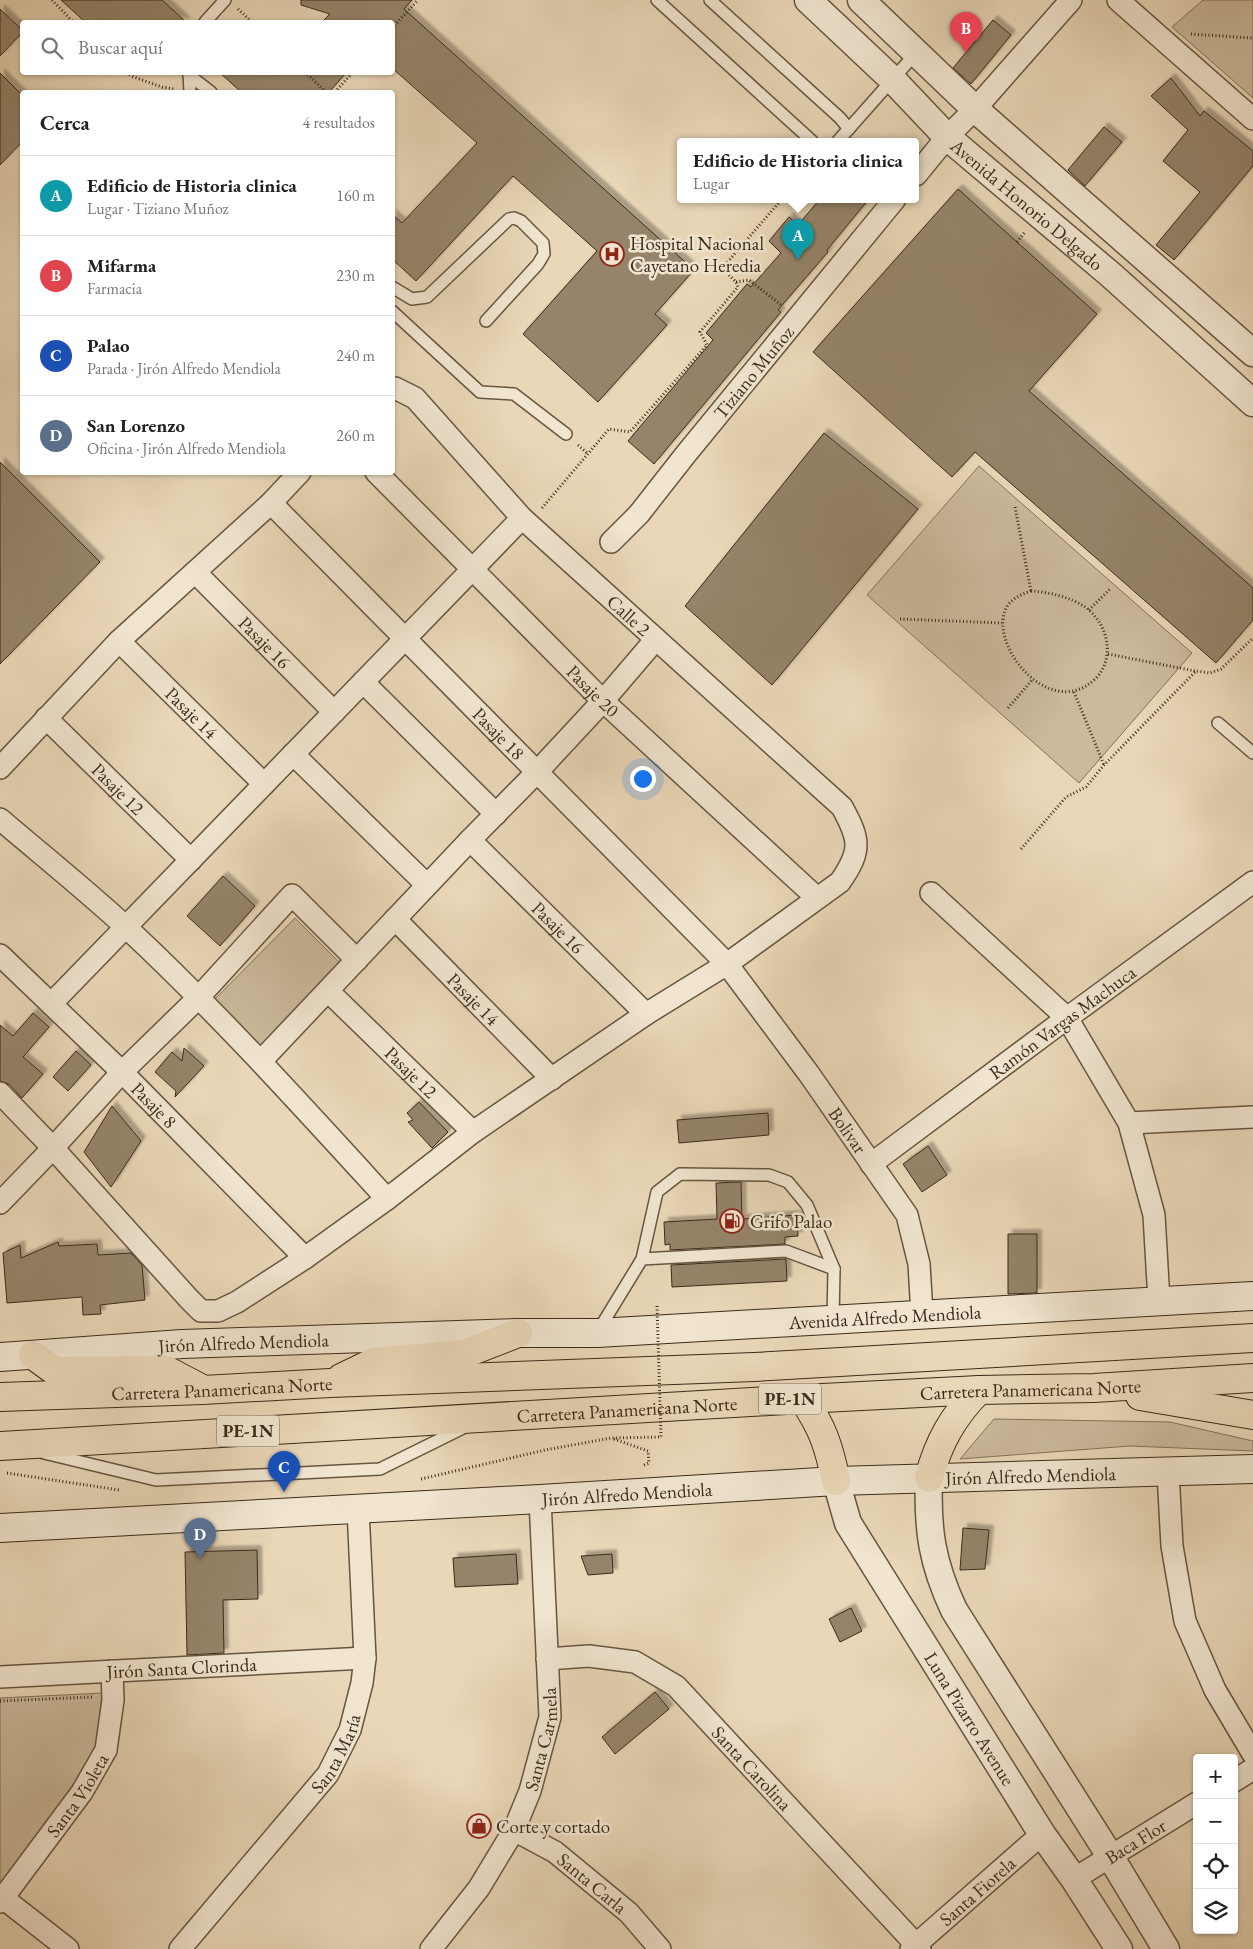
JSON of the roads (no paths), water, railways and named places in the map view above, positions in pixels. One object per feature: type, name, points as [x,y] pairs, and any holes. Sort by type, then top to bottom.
[{"type":"highway","points":[[330,1383],[374,1362],[464,1354],[518,1333]]},
{"type":"highway","name":"Carretera Panamericana Norte","points":[[0,1397],[754,1367],[1253,1338]]},
{"type":"highway","points":[[33,1355],[55,1371],[166,1370],[203,1390]]},
{"type":"highway","name":"Carretera Panamericana Norte","points":[[5,1445],[803,1399],[979,1390],[1094,1388],[1253,1378]]},
{"type":"highway","points":[[1094,1388],[1253,1415]]},
{"type":"highway","points":[[929,1478],[934,1457],[944,1435],[964,1405],[979,1390]]},
{"type":"highway","points":[[803,1399],[821,1426],[831,1455],[836,1481]]},
{"type":"main road","name":"Avenida Alfredo Mendiola","points":[[518,1333],[598,1333],[1253,1296]]},
{"type":"main road","name":"Jirón Alfredo Mendiola","points":[[0,1357],[182,1344],[518,1333]]},
{"type":"main road","name":"Jirón Alfredo Mendiola","points":[[0,1528],[836,1481],[1168,1473],[1253,1469]]},
{"type":"street","name":"Avenida Honorio Delgado","points":[[808,0],[893,80],[947,136],[1111,275],[1253,403]]},
{"type":"street","name":"Avenida Honorio Delgado","points":[[861,0],[975,108],[1253,353]]},
{"type":"street","points":[[919,170],[947,136],[975,108],[1071,0]]},
{"type":"street","points":[[1118,0],[1253,119]]},
{"type":"street","name":"Tiziano Muñoz","points":[[611,542],[639,514],[892,203]]},
{"type":"street","name":"Calle 2","points":[[395,388],[415,398],[525,521],[842,807],[852,826],[857,846],[852,864],[840,882],[817,898]]},
{"type":"street","points":[[0,768],[119,641],[271,503],[297,475]]},
{"type":"street","name":"Pasaje 20","points":[[379,475],[604,700],[817,898]]},
{"type":"street","name":"Pasaje 18","points":[[271,503],[727,964]]},
{"type":"street","points":[[51,1004],[473,568],[525,521]]},
{"type":"street","name":"Pasaje 16","points":[[195,572],[334,712]]},
{"type":"street","points":[[261,1061],[427,885],[537,772],[604,700],[656,639]]},
{"type":"street","name":"Pasaje 14","points":[[119,641],[264,784]]},
{"type":"street","points":[[363,682],[496,814]]},
{"type":"street","name":"Pasaje 12","points":[[46,718],[191,860]]},
{"type":"street","points":[[293,754],[427,885]]},
{"type":"street","points":[[0,819],[126,927],[261,1061],[387,1199]]},
{"type":"street","name":"Pasaje 16","points":[[470,840],[646,1014]]},
{"type":"street","name":"Ramón Vargas Machuca","points":[[872,1164],[1253,882]]},
{"type":"street","points":[[931,893],[1067,1018],[1129,1123],[1154,1215],[1159,1301]]},
{"type":"street","points":[[0,1203],[122,1072],[198,998],[292,895],[357,960]]},
{"type":"street","points":[[0,1093],[53,1148],[201,1311],[218,1311],[231,1305],[304,1258],[387,1199],[473,1132],[646,1014],[727,964],[817,898]]},
{"type":"street","name":"Pasaje 14","points":[[395,919],[552,1079]]},
{"type":"street","name":"Pasaje 8","points":[[0,955],[122,1072],[304,1258]]},
{"type":"street","name":"Bolivar","points":[[727,964],[803,1066],[907,1215],[919,1264],[922,1314]]},
{"type":"street","name":"Pasaje 12","points":[[328,991],[473,1132]]},
{"type":"street","points":[[1129,1123],[1253,1117]]},
{"type":"street","points":[[1168,1473],[1172,1546],[1185,1621],[1215,1690],[1253,1754]]},
{"type":"street","points":[[929,1478],[928,1508],[934,1557],[941,1583],[954,1610],[1110,1856],[1166,1949]]},
{"type":"street","name":"Luna Pizarro Avenue","points":[[836,1481],[848,1523],[1042,1834],[1074,1879],[1119,1949]]},
{"type":"street","name":"Santa Carmela","points":[[430,1949],[479,1888],[514,1830],[530,1791],[550,1717],[540,1499]]},
{"type":"street","name":"Santa María","points":[[180,1949],[328,1774],[350,1730],[362,1683],[365,1658],[358,1509]]},
{"type":"street","name":"Santa Carolina","points":[[547,1658],[589,1656],[635,1662],[676,1686],[916,1947]]},
{"type":"street","name":"Jirón Santa Clorinda","points":[[0,1677],[365,1658]]},
{"type":"street","name":"Santa Violeta","points":[[2,1900],[82,1792],[106,1750],[113,1700],[112,1671]]},
{"type":"street","points":[[1238,1778],[1253,1769]]},
{"type":"street","name":"Baca Flor","points":[[1074,1879],[1193,1805]]},
{"type":"street","name":"Santa Carla","points":[[514,1830],[555,1852],[629,1913],[660,1949]]},
{"type":"street","name":"Santa Fiorela","points":[[916,1947],[1042,1834]]},
{"type":"street","points":[[2,1900],[68,1949]]},
{"type":"lane","points":[[657,0],[809,138]]},
{"type":"lane","points":[[710,0],[840,118],[849,129]]},
{"type":"lane","points":[[207,20],[230,3]]},
{"type":"lane","points":[[841,138],[916,52]]},
{"type":"lane","points":[[189,75],[190,90]]},
{"type":"lane","points":[[190,75],[209,90]]},
{"type":"lane","points":[[395,289],[412,299],[427,297],[509,219],[514,218],[520,221],[544,243],[544,254],[538,264],[486,320]]},
{"type":"lane","points":[[395,314],[480,392],[514,394],[566,434]]},
{"type":"lane","points":[[1218,723],[1253,753]]},
{"type":"lane","points":[[598,1333],[642,1259],[656,1192],[680,1174],[769,1175],[788,1182],[808,1205],[834,1269],[833,1320]]},
{"type":"lane","points":[[642,1259],[786,1251],[834,1269]]},
{"type":"lane","points":[[5,1445],[156,1480],[380,1469],[485,1418]]},
{"type":"place","name":"Mifarma","points":[[966,53]]},
{"type":"place","name":"Hospital Nacional Cayetano Heredia","points":[[612,254]]},
{"type":"place","name":"Edificio de Historia clinica","points":[[798,260]]},
{"type":"place","name":"Grifo Palao","points":[[732,1221]]},
{"type":"place","name":"Palao","points":[[284,1492]]},
{"type":"place","name":"San Lorenzo","points":[[200,1559]]},
{"type":"place","name":"Corte y cortado","points":[[479,1826]]}]
